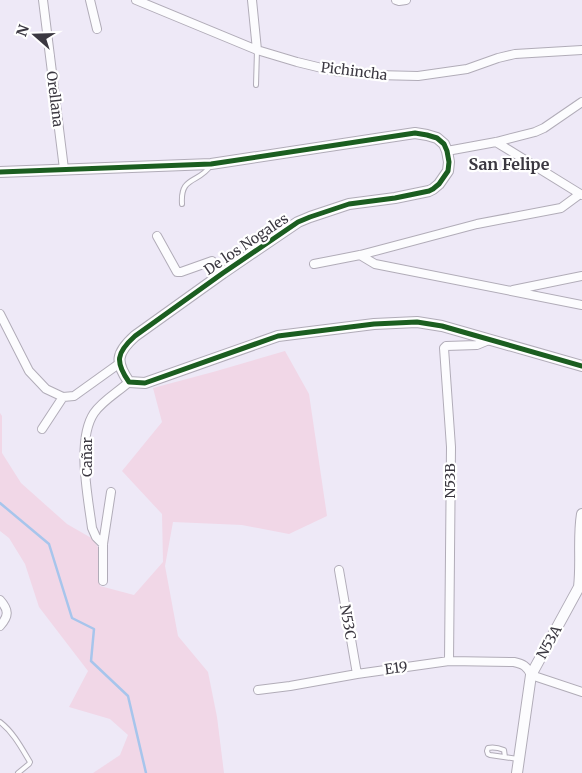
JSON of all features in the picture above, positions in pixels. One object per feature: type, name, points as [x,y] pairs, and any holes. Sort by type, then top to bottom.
[{"type":"street","name":"Orellana","points":[[43,0],[64,169]]},
{"type":"street","points":[[90,0],[97,29]]},
{"type":"street","name":"Pichincha","points":[[136,0],[145,2],[257,50],[334,71],[418,76],[467,68],[516,54],[582,50]]},
{"type":"street","points":[[252,0],[257,50]]},
{"type":"street","points":[[396,0],[406,0]]},
{"type":"street","points":[[0,172],[211,164],[415,133],[437,138],[444,144],[447,151],[496,142],[535,132],[582,102]]},
{"type":"street","points":[[314,264],[360,255],[477,224],[561,208],[581,194],[496,142]]},
{"type":"street","name":"De los Nogales","points":[[120,363],[123,349],[135,336],[298,222],[349,204],[395,198],[433,189],[448,171],[447,151]]},
{"type":"street","points":[[157,236],[177,272],[212,261],[223,273]]},
{"type":"street","points":[[360,255],[375,264],[582,305]]},
{"type":"street","points":[[509,290],[582,276]]},
{"type":"street","points":[[0,314],[29,371],[46,389],[63,397],[74,396],[120,363]]},
{"type":"street","points":[[120,363],[120,369],[129,382],[145,383],[278,336],[374,324],[417,322],[431,324],[582,366]]},
{"type":"street","name":"N53B","points":[[449,661],[451,447],[444,348],[446,346],[477,345],[489,340]]},
{"type":"street","name":"Cañar","points":[[103,544],[96,537],[92,528],[84,461],[85,436],[93,414],[99,406],[129,382]]},
{"type":"street","points":[[42,429],[63,397]]},
{"type":"street","points":[[103,581],[103,544],[111,492]]},
{"type":"street","name":"N53A","points":[[517,773],[531,675],[579,588],[581,577],[580,540],[582,514]]},
{"type":"street","name":"N53C","points":[[339,570],[358,674]]},
{"type":"street","points":[[0,600],[5,605],[6,619],[0,626]]},
{"type":"street","name":"E19","points":[[258,690],[449,661],[514,662],[524,665],[531,675],[582,692]]},
{"type":"lane","points":[[256,85],[257,50]]},
{"type":"lane","points":[[182,204],[181,195],[184,187],[188,182],[200,176],[211,164]]},
{"type":"lane","points":[[0,722],[13,735],[30,762],[18,773]]},
{"type":"lane","points":[[505,757],[504,750],[488,748],[487,751],[490,755],[519,759]]},
{"type":"shaded area","points":[[285,351],[309,394],[327,516],[289,534],[242,525],[173,522],[165,566],[178,636],[208,672],[217,717],[224,773],[93,773],[120,755],[128,735],[110,719],[69,707],[88,671],[39,607],[25,564],[9,538],[0,531],[0,413],[2,416],[2,453],[21,483],[67,524],[93,539],[101,552],[98,567],[100,586],[134,595],[163,562],[162,514],[122,471],[162,422],[153,388]]},
{"type":"waterway","points":[[0,503],[49,544],[72,618],[94,629],[91,661],[128,696],[146,773]]},
{"type":"cycle path","points":[[0,172],[211,164],[415,133],[437,138],[444,144],[449,162],[448,171],[433,189],[395,198],[349,204],[298,222],[135,336],[121,353],[120,363],[124,375],[129,382],[145,383],[278,336],[374,324],[417,322],[442,326],[582,366]]},
{"type":"district","name":"San Felipe","points":[[509,164]]}]
